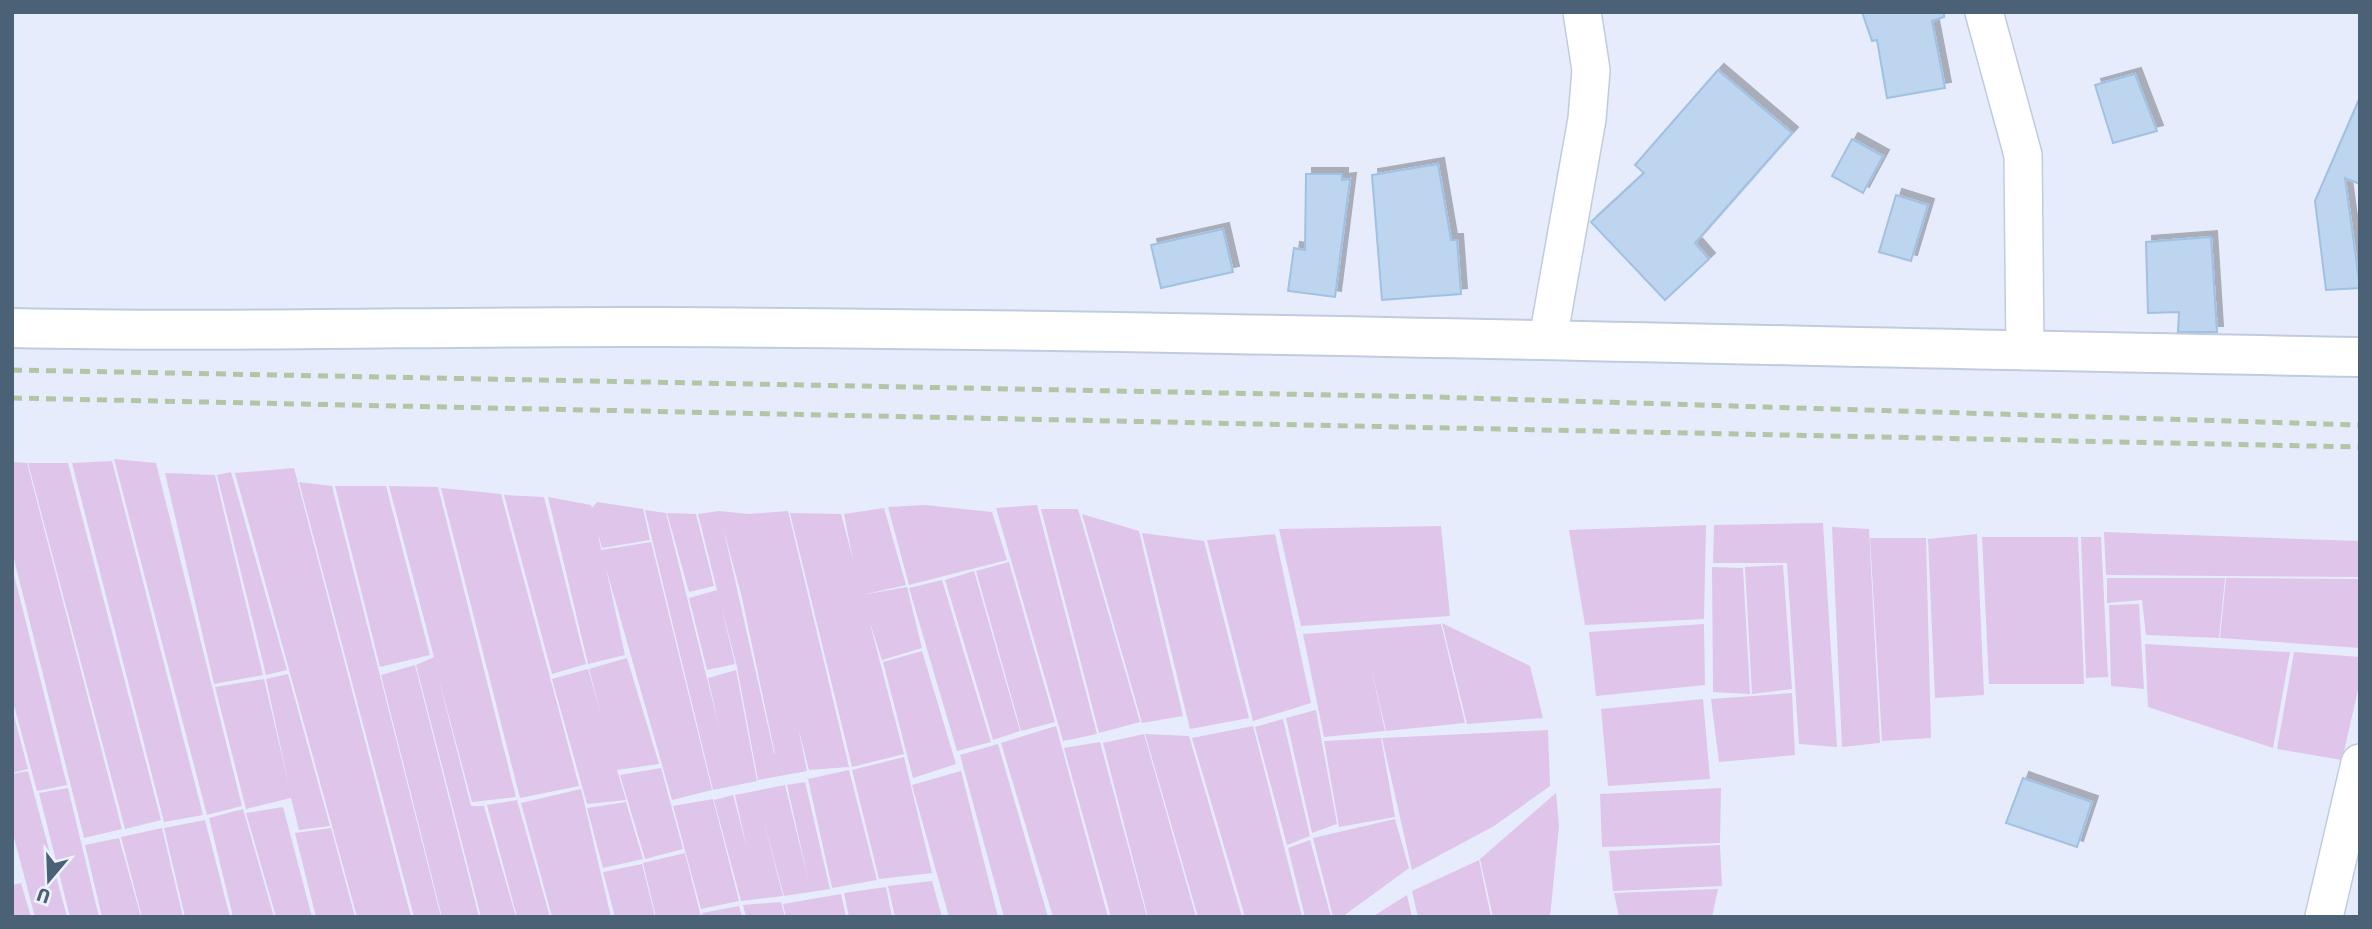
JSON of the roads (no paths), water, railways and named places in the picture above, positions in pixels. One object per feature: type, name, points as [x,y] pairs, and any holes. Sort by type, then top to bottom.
[{"type":"street","points":[[1548,339],[1587,119],[1591,70],[1582,12]]},
{"type":"street","points":[[1984,12],[2023,155],[2025,351]]},
{"type":"street","points":[[12,328],[659,327],[1548,339],[2360,357]]},
{"type":"street","points":[[2324,917],[2360,763]]},
{"type":"railway","points":[[12,370],[1436,397],[2360,425]]},
{"type":"railway","points":[[12,398],[2360,447]]}]
